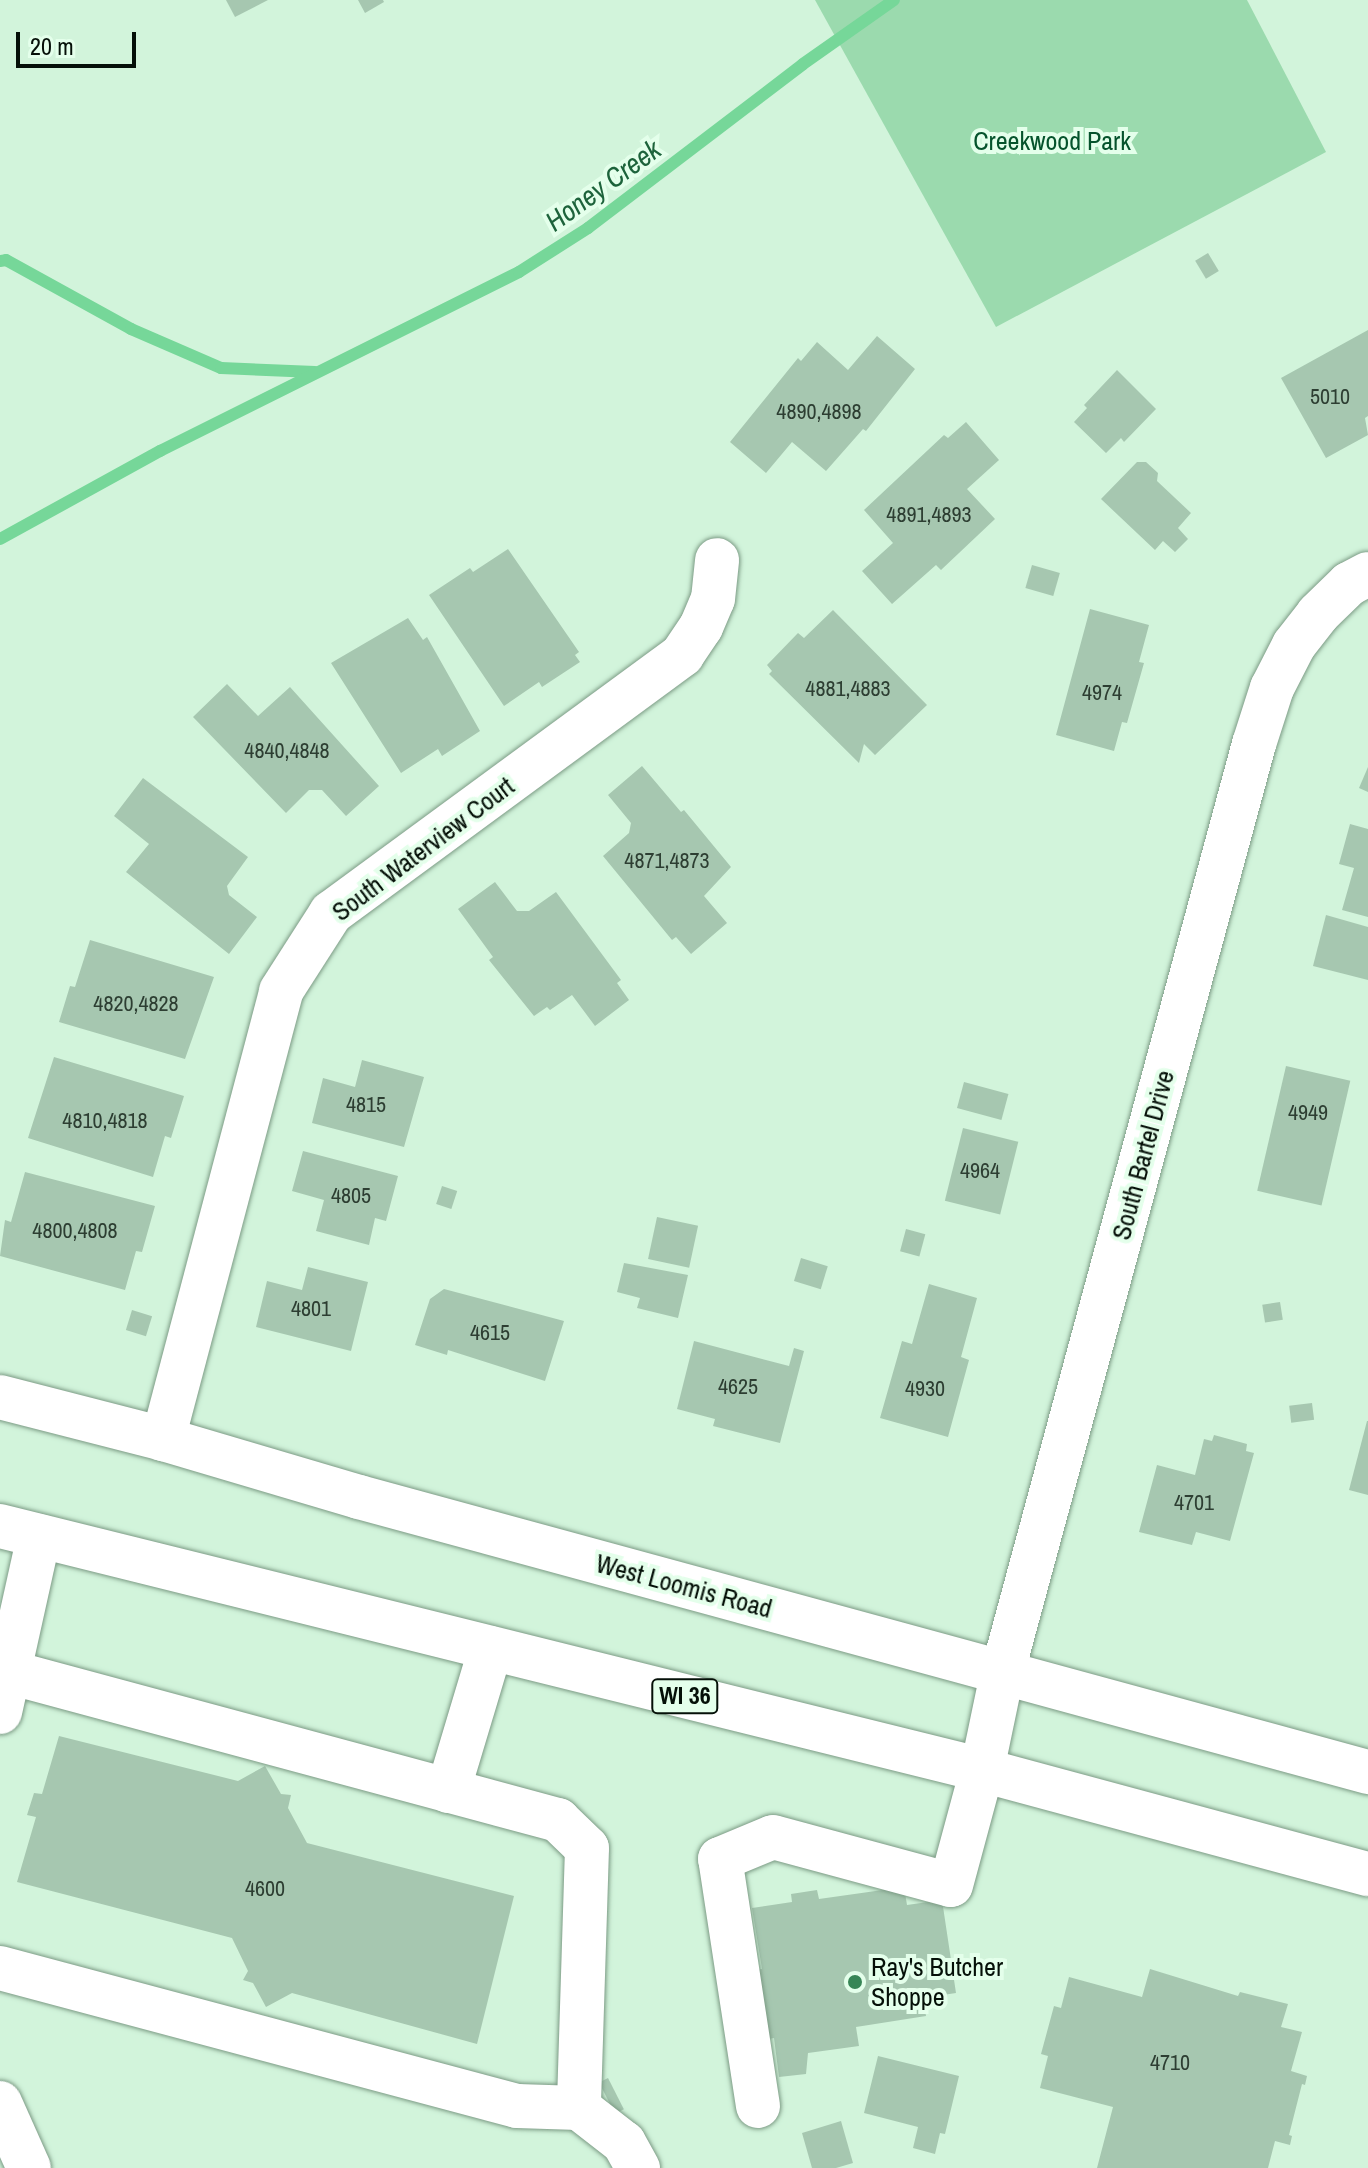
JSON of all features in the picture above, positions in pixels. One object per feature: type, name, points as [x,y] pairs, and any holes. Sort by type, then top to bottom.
[{"type":"main road","name":"South Waterview Court","points":[[163,1439],[281,991],[331,913],[682,655],[701,627],[713,599],[717,560]]},
{"type":"main road","name":"South Bartel Drive","points":[[758,2106],[720,1859],[773,1837],[951,1885],[982,1770],[1002,1674],[1272,688],[1294,645],[1318,614],[1349,584],[1368,574]]},
{"type":"main road","name":"West Loomis Road","points":[[0,1397],[163,1439],[1002,1674],[1368,1772]]},
{"type":"main road","name":"WI 36","points":[[20,1531],[982,1770],[1368,1874]]},
{"type":"main road","points":[[20,1531],[4,1692],[448,1791],[558,1820],[587,1848],[579,2108]]},
{"type":"main road","points":[[448,1791],[491,1648]]},
{"type":"main road","points":[[0,1968],[517,2106],[579,2108],[624,2143],[638,2168]]},
{"type":"main road","points":[[0,2103],[29,2168]]},
{"type":"green space","name":"Creekwood Park","points":[[815,0],[1247,0],[1326,152],[996,327]]},
{"type":"building","points":[[226,0],[268,0],[235,17]]},
{"type":"building","points":[[358,0],[383,0],[384,2],[365,13]]},
{"type":"building","points":[[1208,253],[1219,271],[1206,279],[1195,261]]},
{"type":"building","points":[[1368,330],[1368,416],[1365,418],[1368,435],[1326,458],[1281,378]]},
{"type":"building","points":[[877,336],[915,369],[866,431],[863,429],[826,471],[792,442],[766,473],[730,442],[798,358],[801,361],[817,342],[848,370]]},
{"type":"building","points":[[1117,370],[1156,409],[1124,442],[1121,438],[1106,453],[1074,422],[1087,408],[1084,405]]},
{"type":"building","points":[[966,422],[999,460],[967,489],[995,519],[941,570],[936,565],[892,604],[862,571],[893,543],[864,510],[944,435],[948,438]]},
{"type":"building","points":[[1137,462],[1146,462],[1158,473],[1157,481],[1191,513],[1178,528],[1188,539],[1175,552],[1163,541],[1155,550],[1101,499]]},
{"type":"building","points":[[508,549],[579,652],[575,655],[580,662],[542,687],[539,682],[504,706],[429,595],[470,568],[473,572]]},
{"type":"building","points":[[1032,565],[1060,573],[1053,596],[1025,588]]},
{"type":"building","points":[[1090,609],[1149,625],[1139,662],[1144,663],[1127,723],[1122,722],[1114,751],[1056,735]]},
{"type":"building","points":[[833,610],[927,705],[875,755],[864,744],[859,763],[769,674],[772,671],[767,665],[798,633],[804,638]]},
{"type":"building","points":[[408,618],[423,640],[427,637],[480,731],[442,756],[438,749],[401,773],[331,663]]},
{"type":"building","points":[[227,684],[258,716],[290,687],[379,786],[346,816],[322,790],[309,790],[286,813],[193,717]]},
{"type":"building","points":[[642,766],[681,812],[684,810],[731,867],[704,896],[727,923],[691,954],[676,937],[672,940],[603,856],[629,833],[631,823],[608,795]]},
{"type":"building","points":[[1368,767],[1368,792],[1359,788]]},
{"type":"building","points":[[143,778],[248,857],[227,886],[229,895],[257,917],[229,954],[126,872],[149,844],[114,816]]},
{"type":"building","points":[[1350,824],[1368,829],[1368,917],[1342,910],[1354,868],[1339,864]]},
{"type":"building","points":[[495,882],[517,911],[529,911],[556,892],[621,980],[617,983],[629,1000],[595,1026],[572,995],[550,1010],[547,1007],[534,1016],[489,960],[493,957],[458,909]]},
{"type":"building","points":[[1326,915],[1368,927],[1368,980],[1313,966]]},
{"type":"building","points":[[90,940],[214,977],[185,1059],[59,1022],[70,986],[75,987]]},
{"type":"building","points":[[54,1057],[184,1096],[171,1138],[165,1136],[153,1177],[28,1138]]},
{"type":"building","points":[[362,1060],[424,1077],[404,1147],[312,1123],[323,1078],[355,1087]]},
{"type":"building","points":[[1286,1066],[1350,1081],[1322,1206],[1257,1191]]},
{"type":"building","points":[[964,1082],[1008,1094],[1001,1120],[957,1108]]},
{"type":"building","points":[[963,1128],[1018,1142],[1000,1215],[945,1201]]},
{"type":"building","points":[[303,1151],[398,1176],[386,1221],[375,1218],[369,1245],[316,1231],[324,1200],[292,1191]]},
{"type":"building","points":[[25,1172],[155,1206],[142,1252],[136,1251],[125,1290],[0,1256],[5,1220],[11,1222]]},
{"type":"building","points":[[442,1186],[457,1191],[451,1209],[436,1204]]},
{"type":"building","points":[[657,1217],[698,1226],[689,1268],[648,1259]]},
{"type":"building","points":[[906,1229],[925,1234],[919,1256],[900,1251]]},
{"type":"building","points":[[801,1258],[828,1266],[821,1289],[794,1281]]},
{"type":"building","points":[[624,1263],[688,1275],[678,1318],[637,1308],[640,1298],[617,1292]]},
{"type":"building","points":[[308,1267],[368,1282],[351,1351],[256,1327],[267,1281],[302,1290]]},
{"type":"building","points":[[929,1284],[977,1298],[961,1357],[969,1360],[948,1437],[880,1418],[902,1341],[912,1344]]},
{"type":"building","points":[[444,1289],[564,1321],[545,1381],[448,1350],[447,1355],[415,1345],[430,1299]]},
{"type":"building","points":[[1280,1302],[1283,1320],[1265,1323],[1262,1305]]},
{"type":"building","points":[[132,1310],[152,1316],[146,1336],[126,1330]]},
{"type":"building","points":[[694,1341],[789,1366],[794,1348],[804,1351],[780,1443],[713,1426],[715,1419],[677,1409]]},
{"type":"building","points":[[1312,1403],[1314,1420],[1291,1423],[1289,1406]]},
{"type":"building","points":[[1368,1421],[1368,1495],[1349,1490]]},
{"type":"building","points":[[1214,1435],[1247,1444],[1246,1451],[1254,1453],[1230,1541],[1196,1532],[1192,1545],[1139,1532],[1157,1465],[1195,1475],[1204,1439],[1212,1441]]},
{"type":"building","points":[[59,1736],[238,1781],[265,1766],[281,1794],[291,1795],[288,1808],[307,1843],[514,1896],[477,2044],[292,1993],[266,2007],[253,1983],[243,1980],[248,1971],[232,1938],[17,1882],[36,1817],[27,1815],[34,1793],[42,1794]]},
{"type":"building","name":"Ray's Butcher Shoppe","points":[[904,1887],[907,1905],[942,1900],[956,1993],[923,1998],[926,2016],[856,2027],[859,2046],[808,2053],[806,2074],[779,2077],[774,2038],[763,2040],[754,1970],[762,1969],[752,1908],[792,1902],[791,1894],[817,1890],[819,1899]]},
{"type":"building","points":[[1150,1969],[1238,1996],[1240,1992],[1288,2004],[1281,2027],[1302,2032],[1291,2071],[1307,2076],[1305,2085],[1302,2084],[1289,2135],[1292,2136],[1290,2145],[1275,2141],[1268,2168],[1097,2168],[1113,2107],[1040,2088],[1048,2056],[1041,2054],[1054,2006],[1061,2008],[1069,1977],[1142,1997]]},
{"type":"building","points":[[878,2056],[959,2076],[945,2134],[940,2133],[935,2154],[913,2148],[918,2127],[864,2113]]},
{"type":"building","points":[[608,2078],[624,2109],[615,2114],[599,2083]]},
{"type":"building","points":[[841,2121],[853,2163],[836,2168],[812,2168],[802,2133]]},
{"type":"waterway","name":"Honey Creek","points":[[0,539],[160,451],[519,272],[588,228],[803,64],[894,0]]},
{"type":"waterway","name":"Honey Creek","points":[[0,261],[6,260],[131,329],[221,368],[315,372]]},
{"type":"place","name":"Ray's Butcher Shoppe","points":[[855,1982]]}]
